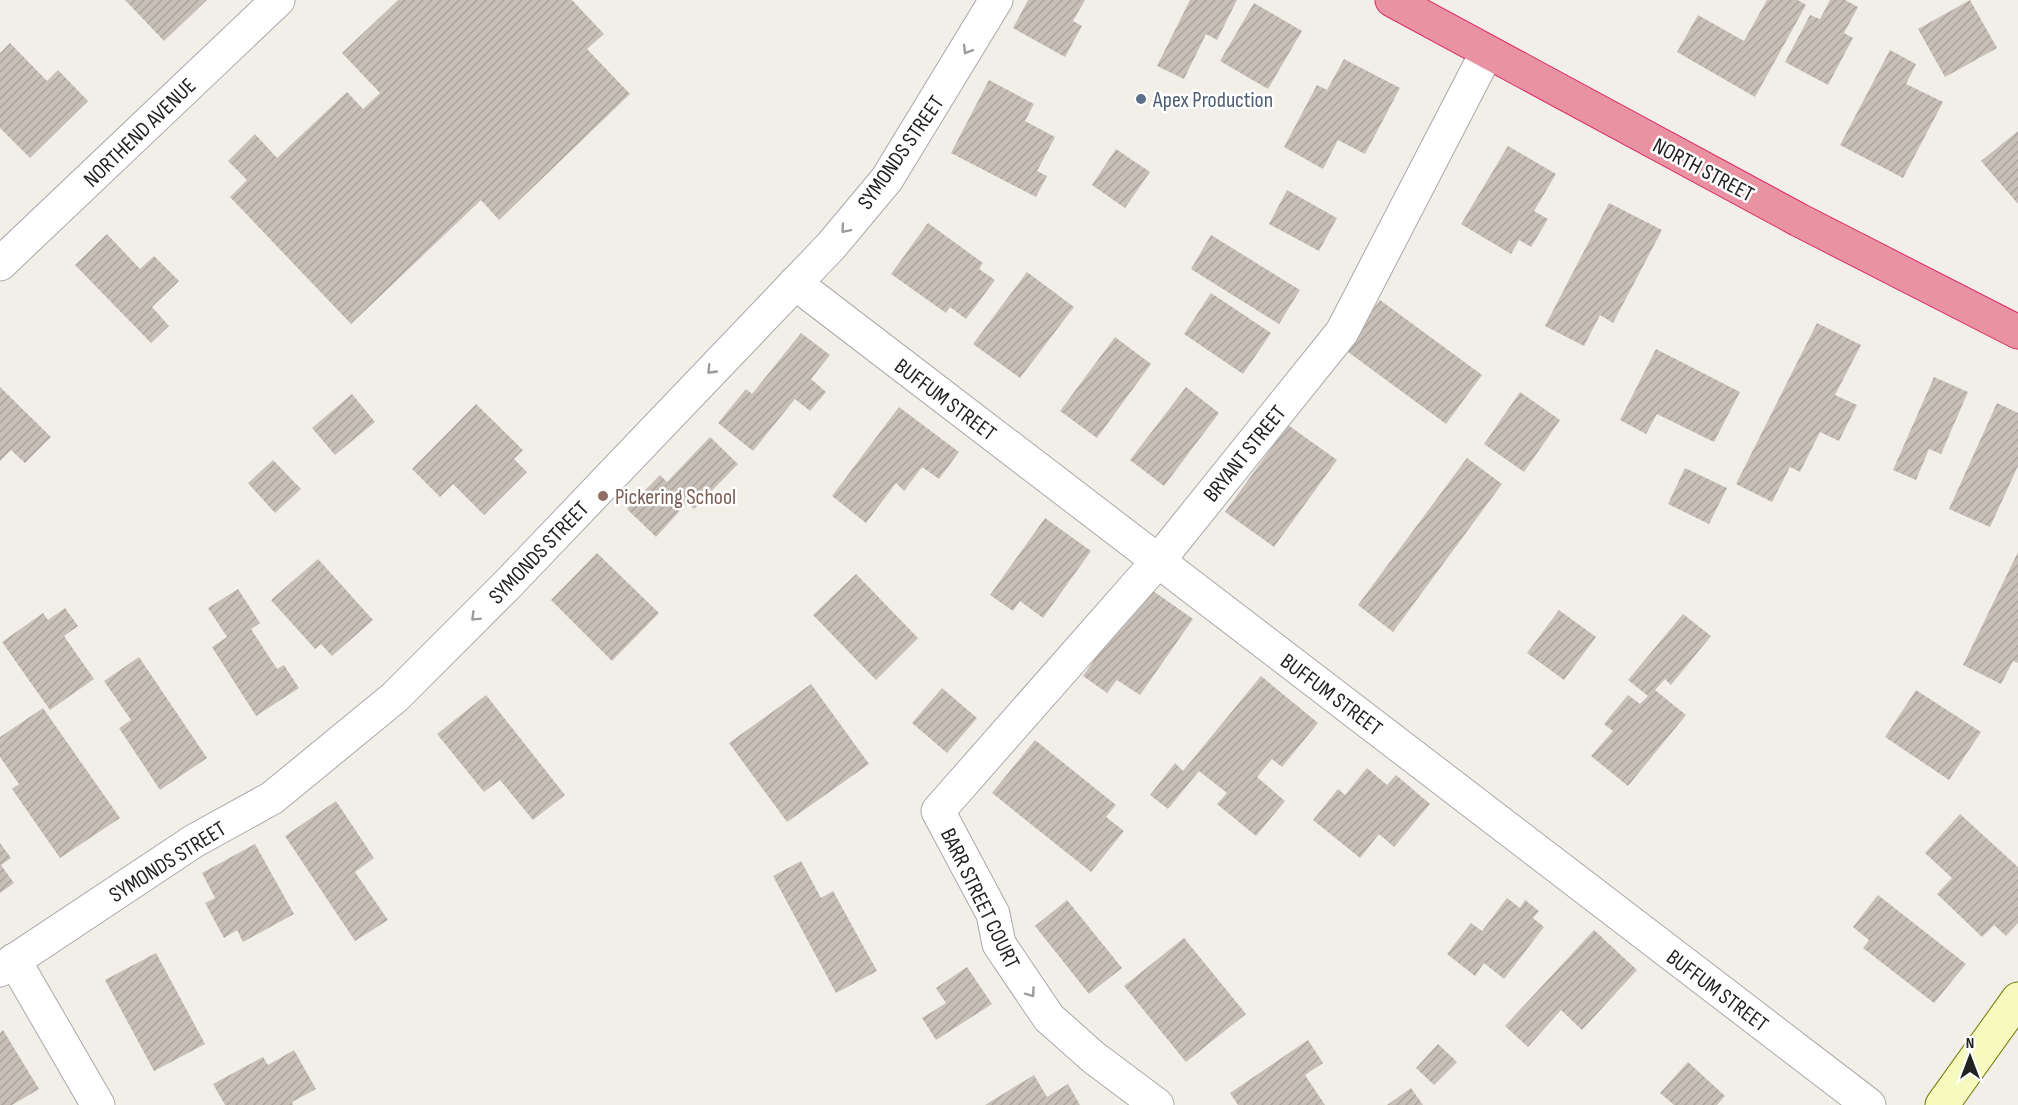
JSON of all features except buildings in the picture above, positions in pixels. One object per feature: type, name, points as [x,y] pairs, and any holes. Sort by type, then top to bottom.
[{"type":"highway","name":"NORTH STREET","points":[[1392,0],[1799,220],[2018,332]]},
{"type":"street","name":"NORTHEND AVENUE","points":[[0,264],[278,0]]},
{"type":"street","name":"SYMONDS STREET","points":[[7,965],[194,841],[272,798],[395,697],[508,584],[795,283],[887,179],[996,0]]},
{"type":"street","name":"BRYANT STREET","points":[[938,811],[1158,561],[1342,332],[1487,52]]},
{"type":"street","name":"BUFFUM STREET","points":[[795,283],[1869,1105]]},
{"type":"street","name":"BARR STREET COURT","points":[[938,811],[993,914],[999,944],[1049,1018],[1093,1057],[1157,1105]]},
{"type":"street","points":[[7,965],[98,1105]]},
{"type":"street","points":[[1942,1105],[2018,999]]},
{"type":"place","name":"Apex Production","points":[[1141,99]]},
{"type":"place","name":"Pickering School","points":[[603,496]]}]
